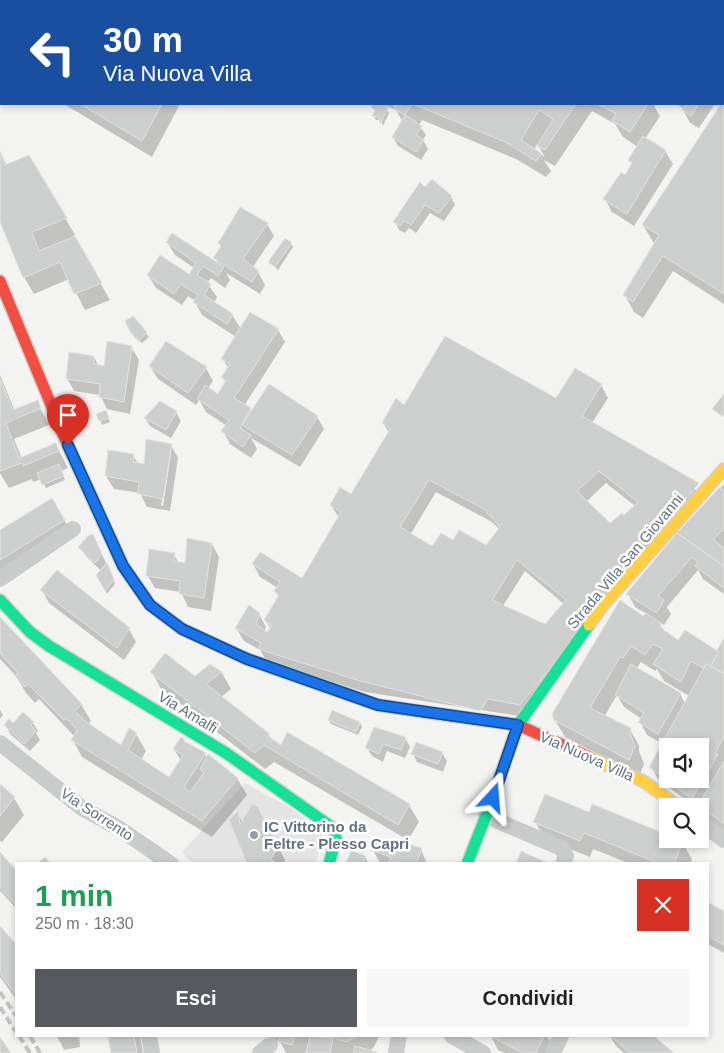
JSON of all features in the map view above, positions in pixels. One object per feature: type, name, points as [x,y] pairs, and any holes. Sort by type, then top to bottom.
[{"type":"street","name":"Via Nuova Villa","points":[[0,281],[68,445],[123,566],[150,605],[182,629],[247,659],[378,705],[518,725],[643,781],[667,798]]},
{"type":"street","name":"Strada Villa San Giovanni","points":[[468,862],[518,725],[604,604],[724,469]]},
{"type":"street","points":[[0,578],[73,529]]},
{"type":"street","name":"Via Amalfi","points":[[0,600],[30,632],[50,646],[226,753],[333,828],[336,838],[330,862]]},
{"type":"street","name":"Via Sorrento","points":[[0,743],[82,808],[120,829],[169,862]]},
{"type":"street","points":[[486,816],[561,848],[566,856],[564,862]]},
{"type":"street","points":[[709,829],[724,840]]},
{"type":"street","points":[[149,1037],[152,1053]]},
{"type":"street","points":[[396,1053],[399,1037]]},
{"type":"street","points":[[454,1037],[483,1053]]},
{"type":"street","points":[[553,1053],[560,1037]]},
{"type":"shaded area","points":[[245,783],[292,809],[323,833],[316,862],[192,862],[185,857],[183,851]]},
{"type":"building","points":[[82,105],[161,105],[142,141]]},
{"type":"building","points":[[372,105],[384,105],[388,108],[380,124],[379,117],[372,116],[375,110],[371,107]]},
{"type":"building","points":[[396,105],[411,105],[405,115],[394,109]]},
{"type":"building","points":[[415,105],[575,105],[545,150],[537,146],[553,119],[539,110],[521,140],[542,154],[536,161],[505,142]]},
{"type":"building","points":[[600,105],[647,105],[630,132],[612,121],[616,114]]},
{"type":"building","points":[[685,105],[698,105],[691,116],[682,110]]},
{"type":"building","points":[[720,105],[724,105],[724,294],[663,256],[633,302],[623,295],[659,235],[642,225]]},
{"type":"building","points":[[405,115],[422,126],[416,135],[424,140],[416,152],[392,137]]},
{"type":"building","points":[[643,136],[666,150],[627,214],[603,199],[621,172],[625,175],[632,163],[628,160]]},
{"type":"building","points":[[0,153],[5,165],[29,155],[67,218],[32,232],[39,251],[75,236],[102,283],[74,294],[60,262],[23,278],[0,222]]},
{"type":"building","points":[[432,179],[452,196],[439,213],[425,205],[411,225],[404,221],[400,226],[393,222],[420,182],[425,187]]},
{"type":"building","points":[[240,207],[268,223],[243,259],[259,271],[252,282],[213,258],[221,246],[218,243]]},
{"type":"building","points":[[172,233],[224,267],[218,276],[203,266],[197,275],[211,284],[204,295],[233,314],[227,324],[193,302],[198,295],[181,284],[174,294],[147,275],[160,255],[189,274],[196,263],[166,242]]},
{"type":"building","points":[[285,238],[292,243],[275,267],[268,262]]},
{"type":"building","points":[[250,312],[279,329],[234,398],[251,408],[240,428],[251,435],[243,447],[221,431],[229,420],[197,399],[205,385],[218,394],[226,380],[221,377],[230,364],[221,359]]},
{"type":"building","points":[[133,316],[147,332],[140,340],[131,333],[125,321]]},
{"type":"building","points":[[445,336],[556,398],[575,368],[602,384],[582,416],[699,483],[520,705],[488,699],[480,711],[357,680],[258,649],[261,643],[235,628],[249,605],[260,613],[256,624],[267,632],[272,626],[264,620],[279,595],[274,591],[280,582],[252,564],[260,552],[302,578],[341,512],[330,505],[340,487],[351,494],[390,429],[382,423],[396,398],[404,405]],"holes":[[[599,471],[638,502],[624,515],[622,513],[610,523],[577,491]],[[429,480],[484,509],[500,527],[486,545],[459,530],[453,540],[441,533],[432,546],[400,527]],[[517,560],[566,600],[545,624],[492,600]]]},
{"type":"building","points":[[107,341],[132,346],[124,402],[99,397],[100,384],[66,379],[69,352],[94,356],[94,364],[104,366]]},
{"type":"building","points":[[166,341],[207,367],[188,393],[149,366]]},
{"type":"building","points":[[0,379],[13,410],[38,400],[41,408],[6,423],[19,458],[56,443],[59,451],[23,466],[22,463],[0,471]]},
{"type":"building","points":[[269,384],[318,416],[292,455],[242,425]]},
{"type":"building","points":[[724,394],[724,415],[723,417],[712,409]]},
{"type":"building","points":[[160,401],[177,411],[166,430],[144,418]]},
{"type":"building","points":[[106,410],[109,418],[99,421],[96,414]]},
{"type":"building","points":[[146,439],[172,444],[163,499],[138,494],[139,482],[105,476],[108,450],[134,454],[133,462],[144,464]]},
{"type":"building","points":[[59,464],[64,476],[42,485],[37,473]]},
{"type":"building","points":[[720,487],[724,491],[724,528],[713,540],[724,548],[724,566],[677,533]]},
{"type":"building","points":[[52,498],[65,520],[0,560],[0,530]]},
{"type":"building","points":[[677,533],[724,566],[724,588],[695,566],[698,562],[692,557],[658,596],[664,600],[657,613],[626,594]]},
{"type":"building","points":[[93,534],[102,554],[95,563],[78,547],[88,536]]},
{"type":"building","points":[[187,538],[212,543],[204,598],[179,594],[180,581],[146,576],[149,549],[175,553],[174,561],[185,563]]},
{"type":"building","points":[[107,563],[114,579],[105,591],[96,575]]},
{"type":"building","points":[[57,570],[130,628],[117,648],[40,590]]},
{"type":"building","points":[[620,600],[643,616],[646,613],[661,624],[660,627],[678,640],[685,630],[719,652],[710,666],[706,664],[703,668],[691,661],[681,682],[653,664],[663,649],[653,644],[645,655],[631,646],[623,658],[620,657],[590,708],[631,728],[630,733],[635,746],[629,760],[554,720],[552,714]]},
{"type":"building","points":[[0,617],[82,704],[75,711],[85,721],[121,745],[129,728],[137,733],[128,750],[169,777],[183,755],[173,749],[181,737],[184,741],[206,753],[184,787],[190,792],[204,773],[200,769],[208,754],[238,778],[202,821],[71,740],[77,730],[66,718],[64,720],[28,684],[25,687],[15,676],[18,673],[0,653]]},
{"type":"building","points":[[724,638],[724,674],[711,665],[719,652],[717,650]]},
{"type":"building","points":[[165,653],[195,676],[210,664],[222,672],[206,684],[270,734],[268,736],[281,745],[287,732],[410,804],[398,825],[264,745],[255,753],[150,672]]},
{"type":"building","points":[[631,664],[681,693],[658,734],[638,722],[644,713],[615,695]]},
{"type":"building","points":[[706,664],[724,674],[724,737],[715,753],[718,754],[709,770],[709,738],[665,738]]},
{"type":"building","points":[[332,710],[360,722],[356,732],[328,720]]},
{"type":"building","points":[[23,712],[34,722],[31,725],[36,731],[24,744],[4,725],[9,719],[13,723]]},
{"type":"building","points":[[374,727],[406,737],[401,750],[383,744],[379,754],[365,748]]},
{"type":"building","points":[[416,742],[443,752],[438,764],[411,754]]},
{"type":"building","points":[[659,749],[659,774],[649,767]]},
{"type":"building","points":[[724,761],[724,824],[709,813],[709,798],[703,798]]},
{"type":"building","points":[[0,784],[15,797],[0,816]]},
{"type":"building","points":[[677,788],[698,788],[693,798]]},
{"type":"building","points":[[545,794],[589,812],[592,804],[659,831],[659,848],[680,848],[675,862],[655,862],[584,833],[580,841],[533,822]]},
{"type":"building","name":"IC Vittorino da Feltre - Plesso Capri","points":[[252,804],[258,807],[278,847],[271,859],[275,862],[246,862],[229,820],[238,811],[240,824]]},
{"type":"building","points":[[377,837],[396,844],[398,841],[422,848],[417,862],[389,862],[391,857],[371,850]]},
{"type":"building","points":[[351,850],[366,856],[364,862],[347,862]]},
{"type":"building","points":[[521,851],[546,862],[517,862]]},
{"type":"building","points":[[0,852],[15,869],[15,904],[0,888]]},
{"type":"building","points":[[45,857],[49,862],[39,862]]},
{"type":"building","points":[[709,903],[724,911],[724,945],[709,937]]},
{"type":"building","points":[[0,926],[15,943],[15,994],[0,973]]},
{"type":"building","points":[[0,1037],[11,1053],[0,1053]]},
{"type":"building","points":[[108,1037],[134,1037],[137,1053],[111,1053]]},
{"type":"building","points":[[280,1037],[295,1037],[292,1045],[278,1041]]},
{"type":"building","points":[[310,1037],[333,1038],[330,1053],[306,1053]]},
{"type":"building","points":[[332,1037],[356,1037],[346,1042]]},
{"type":"building","points":[[492,1037],[544,1037],[536,1053],[523,1053]]},
{"type":"building","points":[[612,1037],[655,1037],[674,1053],[630,1053]]},
{"type":"building","points":[[355,1046],[377,1052],[377,1053],[353,1053]]},
{"type":"railway","points":[[0,992],[15,1014]]},
{"type":"railway","points":[[0,1007],[15,1030]]},
{"type":"railway","points":[[20,1037],[30,1053]]},
{"type":"railway","points":[[31,1037],[40,1053]]},
{"type":"traffic: fast","points":[[68,446],[123,566],[150,605],[182,629],[247,659],[378,705],[424,712]]},
{"type":"traffic: fast","points":[[0,600],[30,632],[49,646],[226,753],[333,828],[336,838],[330,862]]},
{"type":"traffic: fast","points":[[468,862],[518,725],[589,625]]},
{"type":"traffic: slow","points":[[589,625],[604,604],[724,469]]},
{"type":"traffic: slow","points":[[589,757],[643,781],[667,798]]},
{"type":"traffic: jam","points":[[0,281],[68,446]]},
{"type":"traffic: jam","points":[[424,712],[518,725],[589,757]]},
{"type":"place","name":"IC Vittorino da Feltre - Plesso Capri","points":[[254,835]]},
{"type":"route","points":[[68,445],[123,566],[150,605],[182,629],[247,659],[378,705],[518,725],[493,798]]}]
